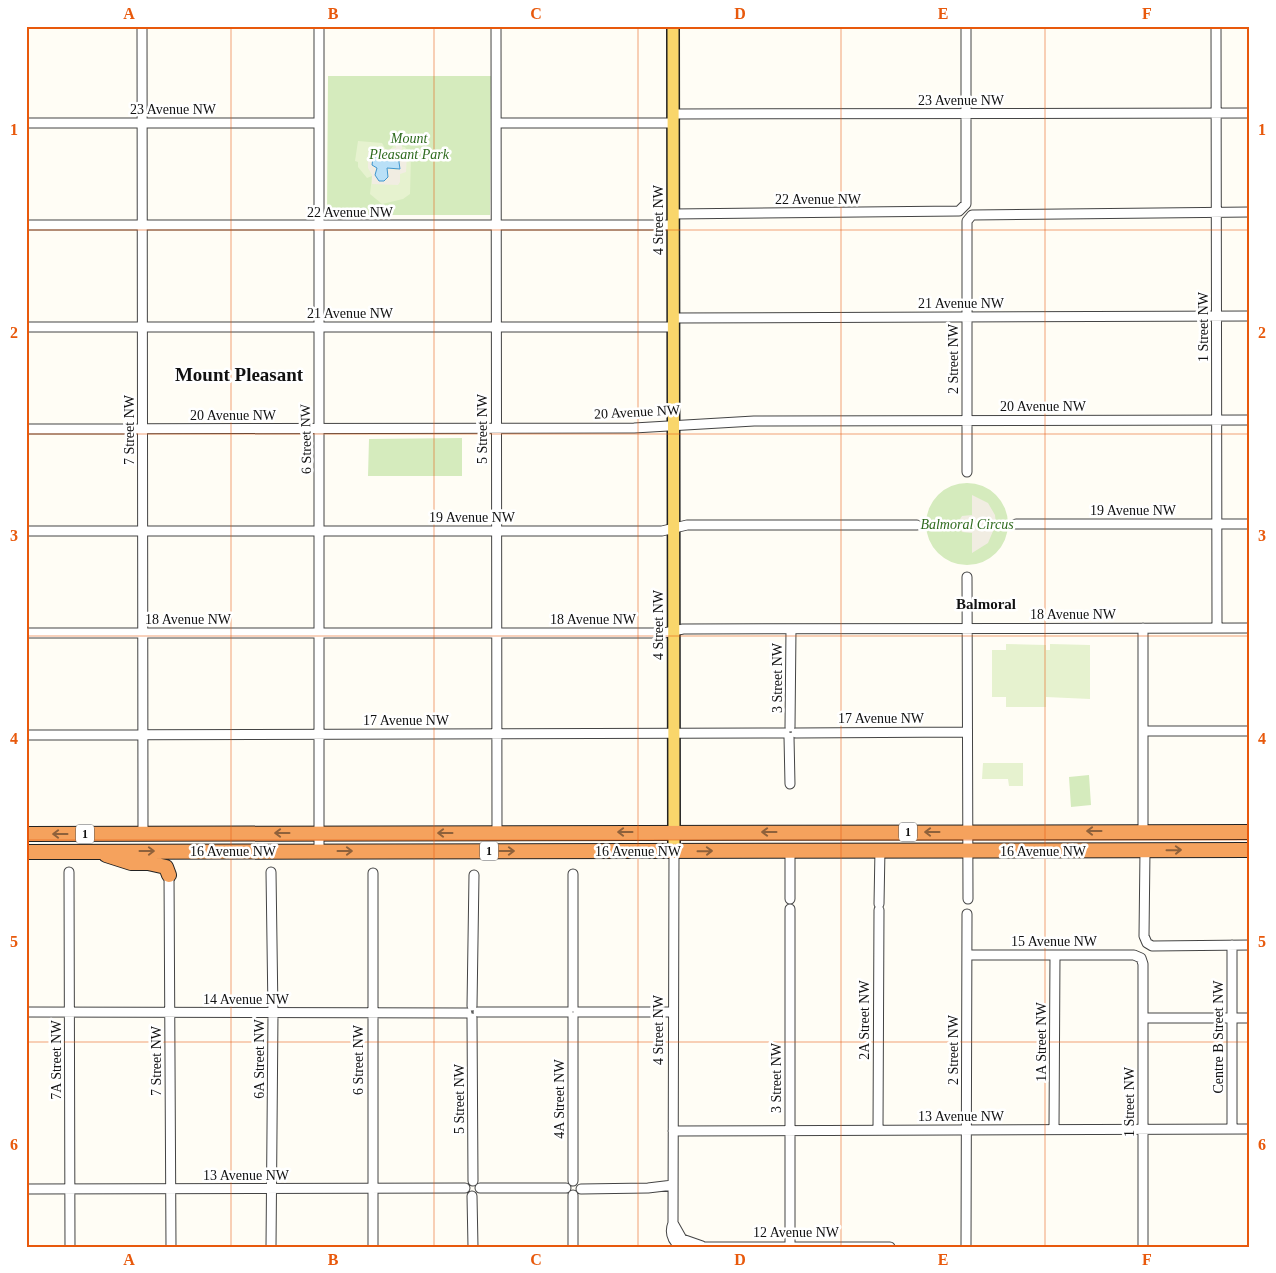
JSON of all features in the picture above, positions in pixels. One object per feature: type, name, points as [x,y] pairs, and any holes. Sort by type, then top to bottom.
[{"type":"highway","name":"16 Avenue NW","points":[[26,834],[1250,832]]},
{"type":"highway","name":"16 Avenue NW","points":[[26,852],[880,849],[967,851],[1250,850]]},
{"type":"highway","points":[[98,852],[131,863],[166,867],[170,876]]},
{"type":"main road","name":"4 Street NW","points":[[673,26],[674,851]]},
{"type":"street","name":"7 Street NW","points":[[142,26],[143,834]]},
{"type":"street","name":"6 Street NW","points":[[319,851],[320,26]]},
{"type":"street","name":"5 Street NW","points":[[496,26],[497,832]]},
{"type":"street","points":[[966,26],[966,114]]},
{"type":"street","name":"1 Street NW","points":[[1216,26],[1217,628]]},
{"type":"street","name":"23 Avenue NW","points":[[497,123],[673,118],[966,114],[1250,113]]},
{"type":"street","name":"22 Avenue NW","points":[[26,225],[496,225],[956,212],[963,209],[966,204],[966,114]]},
{"type":"street","name":"23 Avenue NW","points":[[26,123],[319,123]]},
{"type":"street","points":[[1216,212],[1250,212]]},
{"type":"street","name":"2 Street NW","points":[[967,472],[967,221],[970,216],[976,213],[1216,212]]},
{"type":"street","name":"21 Avenue NW","points":[[26,327],[496,327],[967,316],[1250,316]]},
{"type":"street","name":"20 Avenue NW","points":[[26,429],[634,428],[754,420],[1250,420]]},
{"type":"street","name":"19 Avenue NW","points":[[26,531],[662,531],[687,524],[917,524]]},
{"type":"street","name":"19 Avenue NW","points":[[1016,524],[1250,524]]},
{"type":"street","points":[[967,577],[968,899]]},
{"type":"street","points":[[1143,628],[1143,831]]},
{"type":"street","name":"18 Avenue NW","points":[[26,633],[664,633],[673,631],[791,629],[1250,628]]},
{"type":"street","name":"3 Street NW","points":[[790,784],[791,629]]},
{"type":"street","points":[[1143,731],[1250,731]]},
{"type":"street","name":"17 Avenue NW","points":[[26,735],[967,732]]},
{"type":"street","name":"2A Street NW","points":[[878,1130],[880,849]]},
{"type":"street","name":"3 Street NW","points":[[790,850],[790,1246]]},
{"type":"street","name":"4 Street NW","points":[[674,851],[673,1223],[671,1233],[681,1243]]},
{"type":"street","points":[[1145,851],[1144,936],[1147,943],[1152,946],[1250,945]]},
{"type":"street","name":"7A Street NW","points":[[69,872],[70,1247]]},
{"type":"street","name":"6A Street NW","points":[[271,872],[273,1013],[272,1247]]},
{"type":"street","name":"6 Street NW","points":[[372,1247],[371,1012],[373,873]]},
{"type":"street","name":"4A Street NW","points":[[573,874],[574,1181]]},
{"type":"street","name":"5 Street NW","points":[[473,1181],[472,1012],[474,875]]},
{"type":"street","name":"7 Street NW","points":[[170,876],[171,1247]]},
{"type":"street","name":"2 Street NW","points":[[966,1247],[967,914]]},
{"type":"street","name":"Centre B Street NW","points":[[1232,945],[1232,1129]]},
{"type":"street","name":"15 Avenue NW","points":[[967,955],[1134,956],[1141,958]]},
{"type":"street","name":"1A Street NW","points":[[1054,1129],[1055,955]]},
{"type":"street","name":"1 Street NW","points":[[1141,958],[1143,964],[1143,1247]]},
{"type":"street","name":"14 Avenue NW","points":[[26,1012],[673,1012]]},
{"type":"street","points":[[1143,1018],[1250,1018]]},
{"type":"street","name":"13 Avenue NW","points":[[673,1131],[1250,1129]]},
{"type":"street","points":[[473,1181],[477,1182],[480,1188],[479,1193],[472,1196],[466,1193],[465,1188],[468,1182],[473,1181]]},
{"type":"street","points":[[566,1188],[568,1183],[574,1181],[578,1183],[573,1247]]},
{"type":"street","name":"13 Avenue NW","points":[[26,1189],[465,1188]]},
{"type":"street","points":[[480,1188],[566,1188]]},
{"type":"street","points":[[566,1188],[569,1194],[648,1188],[673,1189]]},
{"type":"street","points":[[472,1196],[472,1247]]},
{"type":"street","name":"12 Avenue NW","points":[[681,1243],[701,1246],[890,1247]]},
{"type":"green space","name":"Mount Pleasant Park","points":[[328,76],[491,76],[490,215],[327,215]]},
{"type":"green space","points":[[358,141],[382,143],[386,150],[390,150],[394,145],[405,147],[411,156],[410,194],[403,199],[382,204],[370,194],[372,176],[367,178],[358,167],[358,162],[355,161]]},
{"type":"green space","points":[[462,438],[462,476],[368,476],[369,439]]},
{"type":"green space","name":"Balmoral Circus","points":[[967,483],[983,486],[996,495],[1005,508],[1008,524],[1005,540],[996,553],[983,562],[967,565],[951,562],[938,553],[929,540],[926,524],[929,508],[938,495],[951,486]]},
{"type":"green space","points":[[1006,644],[1046,645],[1046,650],[1050,650],[1050,644],[1090,645],[1090,699],[1046,697],[1046,707],[1006,707],[1006,697],[992,697],[992,650],[1006,650]]},
{"type":"green space","points":[[983,763],[1023,763],[1023,786],[1009,786],[1008,779],[982,779]]},
{"type":"green space","points":[[1089,775],[1091,805],[1071,807],[1069,777]]},
{"type":"shaded area","points":[[396,145],[402,146],[402,150],[407,154],[406,172],[400,174],[398,185],[372,184],[372,175],[368,168],[368,152],[385,152],[385,150],[396,148]],"holes":[[[394,152],[397,170],[386,168],[388,175],[384,181],[375,175],[377,168],[372,163],[380,156],[386,157]]]},
{"type":"shaded area","points":[[972,495],[988,503],[995,515],[996,524],[988,543],[972,553],[972,533],[962,532],[957,524],[962,516],[972,515]]},
{"type":"water","points":[[395,152],[398,155],[400,169],[387,168],[388,177],[384,181],[379,181],[375,175],[377,168],[372,165],[373,158],[386,157]]},
{"type":"district","name":"Mount Pleasant","points":[[239,374]]},
{"type":"district","name":"Balmoral","points":[[986,604]]}]
